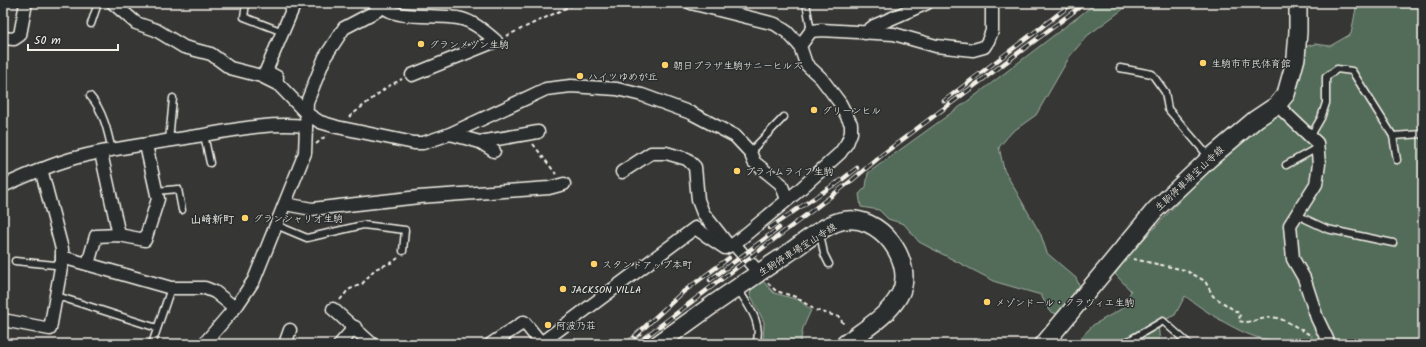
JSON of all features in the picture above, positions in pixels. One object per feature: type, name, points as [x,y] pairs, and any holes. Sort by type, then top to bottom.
[{"type":"main road","name":"生駒停車場宝山寺線","points":[[1044,344],[1055,333],[1155,210],[1210,158],[1256,119],[1277,105],[1286,94],[1296,58],[1298,3]]},
{"type":"main road","name":"生駒停車場宝山寺線","points":[[658,344],[737,287],[820,232],[842,221],[860,221],[876,227],[890,239],[900,258],[904,277],[900,296],[886,313],[849,340]]},
{"type":"street","points":[[3,38],[14,39],[20,35],[26,3]]},
{"type":"street","points":[[113,3],[136,23],[156,30],[184,47],[212,54],[230,68],[261,76],[279,85],[306,107]]},
{"type":"street","points":[[295,3],[266,71],[288,83],[306,107],[320,122],[414,143],[423,143],[450,134],[546,89],[571,86],[597,87],[642,95],[691,113],[734,136],[750,152],[754,162],[781,184],[787,199]]},
{"type":"street","points":[[491,344],[524,322],[541,344],[695,228],[724,248],[731,245],[840,153],[847,143],[851,133],[850,124],[840,104],[821,78],[806,64],[800,46],[787,32],[775,24],[691,3]]},
{"type":"street","points":[[865,33],[874,26],[927,3]]},
{"type":"street","points":[[800,46],[811,31],[820,30],[894,34],[936,46],[973,50],[984,47],[992,32],[992,3]]},
{"type":"street","points":[[204,344],[235,308],[254,280],[305,153],[306,107],[325,57],[344,28],[385,4],[389,13],[406,16],[437,15],[463,19],[483,30],[496,40],[412,75]]},
{"type":"street","points":[[1277,105],[1317,143],[1319,164],[1316,184],[1290,225],[1293,259],[1304,278],[1317,318],[1327,339]]},
{"type":"street","points":[[3,186],[41,169],[72,159],[106,152],[267,125],[283,124],[305,126]]},
{"type":"street","points":[[450,134],[464,139],[480,142],[538,132]]},
{"type":"street","points":[[480,142],[494,151]]},
{"type":"street","points":[[88,264],[96,236],[119,235],[145,240],[158,199],[146,145]]},
{"type":"street","points":[[106,152],[119,235]]},
{"type":"street","points":[[622,172],[651,153],[666,153],[687,159],[695,167],[698,200],[703,213],[731,245],[759,273]]},
{"type":"street","points":[[3,320],[50,329],[62,259],[62,249],[41,169]]},
{"type":"street","points":[[285,204],[312,209],[419,197],[549,188],[564,184]]},
{"type":"street","points":[[62,259],[88,264],[171,288],[205,288],[215,292],[235,308]]},
{"type":"street","points":[[333,309],[355,327],[372,344]]},
{"type":"street","points":[[340,344],[355,327]]},
{"type":"street","points":[[285,344],[290,330]]},
{"type":"lane","points":[[91,24],[98,3]]},
{"type":"lane","points":[[246,3],[244,17],[283,32]]},
{"type":"lane","points":[[806,3],[811,31]]},
{"type":"lane","points":[[1120,68],[1152,74],[1165,92],[1168,109],[1210,158]]},
{"type":"lane","points":[[1310,137],[1321,118],[1326,102],[1326,77],[1337,69],[1352,71],[1393,136],[1397,160]]},
{"type":"lane","points":[[90,96],[95,101],[108,130],[106,152]]},
{"type":"lane","points":[[169,141],[173,98]]},
{"type":"lane","points":[[750,152],[784,117]]},
{"type":"lane","points":[[1393,136],[1423,134]]},
{"type":"lane","points":[[204,135],[210,163]]},
{"type":"lane","points":[[1286,165],[1317,148]]},
{"type":"lane","points":[[156,191],[178,189],[182,210]]},
{"type":"lane","points":[[1297,215],[1327,229],[1393,243]]},
{"type":"lane","points":[[276,225],[307,238],[363,225],[405,230],[403,250]]},
{"type":"lane","points":[[820,232],[824,254],[828,264]]},
{"type":"lane","points":[[15,261],[55,265],[62,259]]},
{"type":"lane","points":[[737,287],[754,316],[759,329],[756,344]]},
{"type":"lane","points":[[152,344],[171,288]]},
{"type":"lane","points":[[56,296],[157,328]]},
{"type":"lane","points":[[1123,344],[1163,322],[1189,344]]},
{"type":"path","points":[[496,40],[577,3]]},
{"type":"path","points":[[305,153],[387,87],[412,75]]},
{"type":"path","points":[[532,144],[564,184]]},
{"type":"path","points":[[333,309],[348,290],[362,284],[376,269],[393,262],[403,250]]},
{"type":"path","points":[[1117,255],[1185,270],[1205,281],[1213,296],[1240,314],[1239,321],[1247,323],[1262,319],[1276,318],[1312,336],[1327,339]]},
{"type":"path","points":[[759,273],[776,292],[796,297],[815,310],[840,318],[849,340]]},
{"type":"green space","points":[[1096,3],[1134,3],[1126,7],[1087,36],[1070,56],[1036,115],[1012,132],[999,147],[1004,170],[1041,235],[1047,253],[1076,278],[1080,287],[1059,315],[1049,311],[1041,295],[996,282],[919,242],[904,224],[888,219],[879,210],[861,207],[859,194],[866,187],[868,173],[976,95]]},
{"type":"green space","points":[[1357,3],[1423,3],[1423,344],[1319,344],[1259,338],[1220,320],[1185,296],[1175,315],[1158,323],[1160,344],[1120,344],[1115,340],[1107,344],[1075,344],[1093,325],[1123,308],[1131,291],[1115,274],[1130,254],[1209,169],[1258,127],[1287,107],[1295,95],[1300,80],[1304,47],[1315,44],[1330,46],[1351,34]]},
{"type":"green space","points":[[763,281],[774,293],[799,300],[811,310],[803,328],[800,344],[763,344],[764,322],[750,294],[752,287]]},
{"type":"railway","points":[[944,101],[1073,3]]},
{"type":"railway","points":[[636,344],[851,181],[883,154],[1085,3]]},
{"type":"railway","points":[[835,185],[857,168]]},
{"type":"railway","points":[[769,228],[838,182]]},
{"type":"railway","points":[[710,280],[779,228]]},
{"type":"railway","points":[[635,336],[683,292],[729,258]]},
{"type":"railway","points":[[626,344],[640,333]]},
{"type":"place","name":"グランメゾン生駒","points":[[421,44]]},
{"type":"place","name":"生駒市市民体育館","points":[[1203,63]]},
{"type":"place","name":"朝日プラザ生駒サニーヒルズ","points":[[665,65]]},
{"type":"place","name":"ハイツゆめが丘","points":[[580,76]]},
{"type":"place","name":"グリーンヒル","points":[[814,110]]},
{"type":"place","name":"プライムライフ生駒","points":[[737,171]]},
{"type":"place","name":"グランシャリオ生駒","points":[[245,218]]},
{"type":"place","name":"スタンドアップ本町","points":[[594,264]]},
{"type":"place","name":"JACKSON VILLA","points":[[563,289]]},
{"type":"place","name":"メゾンドール・クラヴィエ生駒","points":[[987,302]]},
{"type":"place","name":"阿波乃荘","points":[[548,325]]},
{"type":"district","name":"山崎新町","points":[[212,219]]}]
